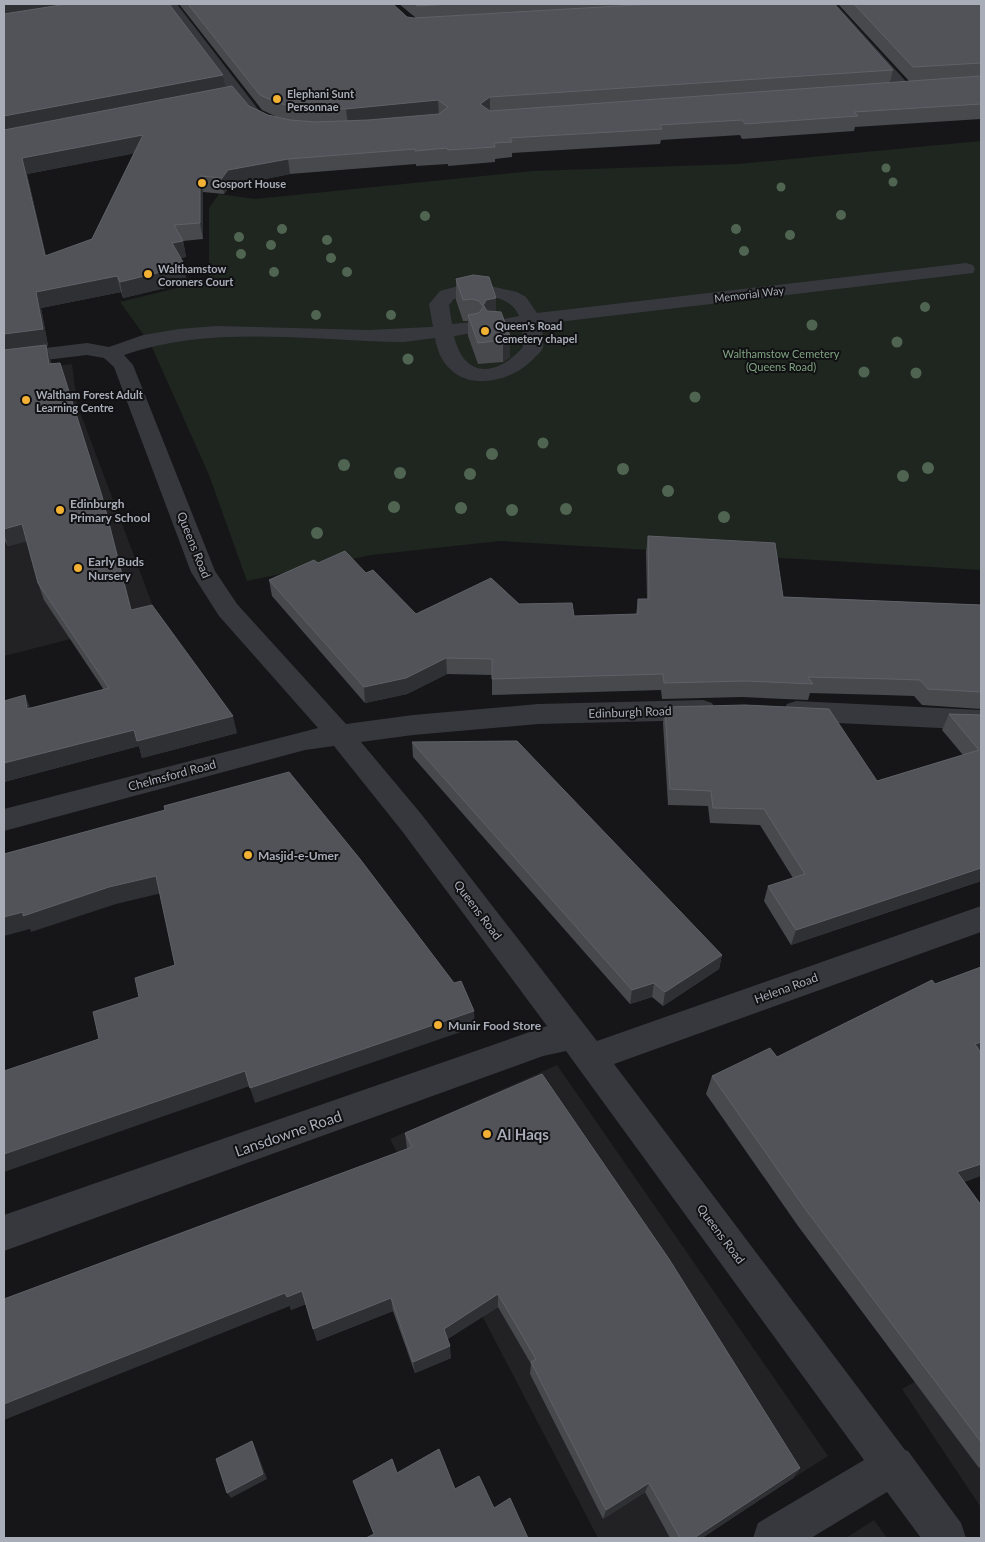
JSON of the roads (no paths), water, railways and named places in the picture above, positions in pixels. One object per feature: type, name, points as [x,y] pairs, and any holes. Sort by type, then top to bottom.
[{"type":"street","points":[[170,4],[255,115],[272,124]]},
{"type":"street","points":[[830,4],[906,90]]},
{"type":"street","points":[[886,91],[925,88]]},
{"type":"street","points":[[218,98],[238,94]]},
{"type":"street","name":"Memorial Way","points":[[495,326],[532,319],[966,269]]},
{"type":"street","points":[[472,288],[506,293],[524,304],[532,319],[533,348],[519,363],[500,373],[477,375],[458,368],[450,357],[444,332],[439,304],[447,294],[472,288]]},
{"type":"street","points":[[4,359],[87,349],[110,353],[134,342],[151,338],[225,332],[405,336],[472,328]]},
{"type":"street","name":"Queens Road","points":[[110,353],[123,365],[203,572],[228,610],[340,735],[412,823],[582,1046],[946,1538]]},
{"type":"street","name":"Edinburgh Road","points":[[340,735],[413,725],[538,714],[724,709]]},
{"type":"street","points":[[772,710],[981,720]]},
{"type":"street","name":"Chelmsford Road","points":[[4,820],[305,740],[340,735]]},
{"type":"street","name":"Helena Road","points":[[582,1046],[981,918]]},
{"type":"street","name":"Lansdowne Road","points":[[4,1233],[543,1041],[582,1046]]},
{"type":"street","points":[[773,1538],[894,1466]]},
{"type":"place","name":"Elephani Sunt Personnae","points":[[277,99]]},
{"type":"place","name":"Gosport House","points":[[202,183]]},
{"type":"place","name":"Walthamstow Coroners Court","points":[[148,274]]},
{"type":"place","name":"Queen's Road Cemetery chapel","points":[[485,331]]},
{"type":"place","name":"Waltham Forest Adult Learning Centre","points":[[26,400]]},
{"type":"place","name":"Edinburgh Primary School","points":[[60,510]]},
{"type":"place","name":"Early Buds Nursery","points":[[78,568]]},
{"type":"place","name":"Masjid-e-Umer","points":[[248,855]]},
{"type":"place","name":"Munir Food Store","points":[[438,1025]]},
{"type":"place","name":"Al Haqs","points":[[487,1134]]},
{"type":"park label","name":"Walthamstow Cemetery (Queens Road)","points":[[781,359]]}]
